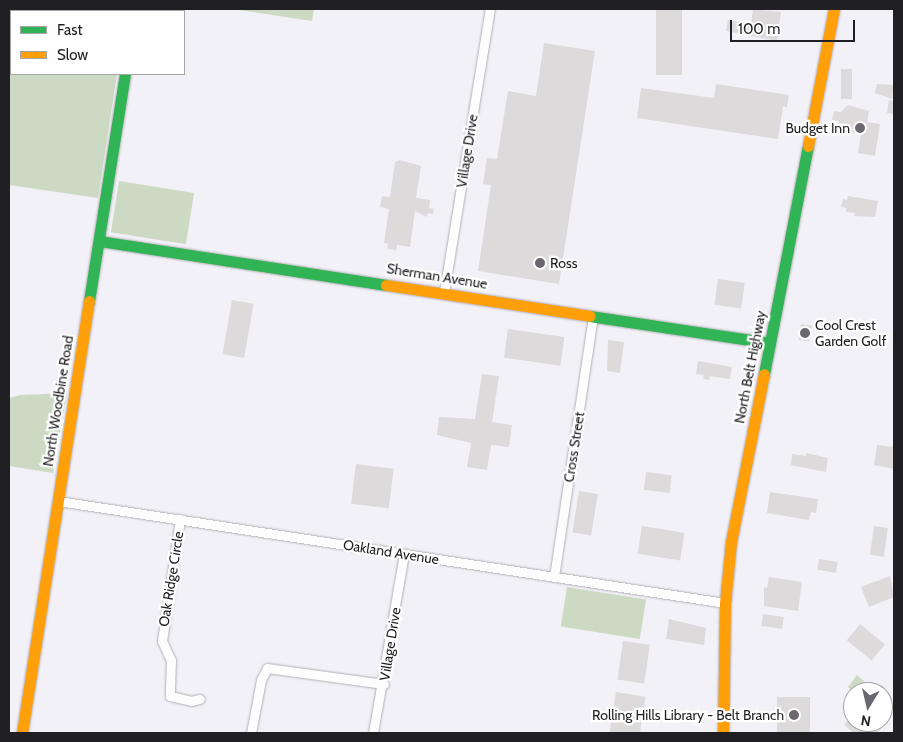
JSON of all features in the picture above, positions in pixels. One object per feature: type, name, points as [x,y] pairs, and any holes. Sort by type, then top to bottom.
[{"type":"street","name":"Village Drive","points":[[444,292],[490,9]]},
{"type":"street","name":"North Belt Highway","points":[[723,733],[725,603],[732,542],[834,9]]},
{"type":"street","name":"North Woodbine Road","points":[[22,733],[125,75]]},
{"type":"street","name":"Sherman Avenue","points":[[99,241],[444,292],[770,344]]},
{"type":"street","name":"Cross Street","points":[[554,576],[593,317]]},
{"type":"street","name":"Oakland Avenue","points":[[58,501],[725,603]]},
{"type":"street","name":"Oak Ridge Circle","points":[[180,519],[162,642],[171,660],[170,696],[191,701],[200,699]]},
{"type":"street","name":"Village Drive","points":[[373,733],[384,684],[404,554]]},
{"type":"street","points":[[252,733],[260,680],[267,668],[384,684]]},
{"type":"green space","points":[[232,9],[314,9],[312,21]]},
{"type":"green space","points":[[9,44],[10,75],[117,75],[98,198],[9,185]]},
{"type":"green space","points":[[119,181],[194,193],[186,244],[111,232]]},
{"type":"green space","points":[[67,393],[53,473],[9,466],[9,398],[20,395]]},
{"type":"green space","points":[[567,587],[646,600],[640,639],[561,627]]},
{"type":"green space","points":[[857,675],[865,682],[852,682]]},
{"type":"building","points":[[52,9],[75,9],[64,10]]},
{"type":"building","points":[[656,9],[682,9],[682,75],[656,75]]},
{"type":"building","points":[[753,9],[781,12],[777,41],[726,31],[728,20],[751,24]]},
{"type":"building","points":[[544,43],[595,51],[559,284],[478,271],[491,185],[483,184],[487,158],[497,159],[508,91],[536,96]]},
{"type":"building","points":[[841,69],[852,69],[852,99],[841,99]]},
{"type":"building","points":[[716,84],[789,95],[787,107],[783,106],[778,139],[637,118],[641,88],[714,98]]},
{"type":"building","points":[[877,84],[894,85],[892,99],[875,93]]},
{"type":"building","points":[[889,100],[894,101],[894,114],[887,113]]},
{"type":"building","name":"Budget Inn","points":[[848,105],[869,111],[867,122],[880,124],[875,156],[858,153],[861,134],[843,131],[838,121],[832,120],[834,111],[841,112]]},
{"type":"building","points":[[400,160],[421,166],[416,198],[430,200],[429,208],[434,209],[433,214],[428,213],[427,217],[415,211],[410,247],[397,245],[396,250],[387,249],[388,244],[384,243],[389,209],[380,207],[382,196],[390,197],[395,162]]},
{"type":"building","points":[[848,196],[878,201],[875,217],[854,216],[855,213],[846,212],[846,208],[841,207],[843,199],[847,200]]},
{"type":"building","points":[[718,279],[745,283],[741,309],[714,305]]},
{"type":"building","points":[[232,300],[254,304],[244,358],[222,354]]},
{"type":"building","name":"Cool Crest Garden Golf","points":[[801,324],[812,326],[809,342],[798,340]]},
{"type":"building","points":[[508,329],[564,337],[560,366],[504,358]]},
{"type":"building","points":[[608,340],[624,342],[620,373],[607,371]]},
{"type":"building","points":[[698,361],[732,367],[730,379],[710,376],[709,380],[703,379],[704,375],[696,374]]},
{"type":"building","points":[[482,374],[499,376],[492,422],[512,425],[509,447],[491,445],[487,470],[467,467],[471,443],[437,435],[439,417],[475,419]]},
{"type":"building","points":[[877,445],[894,447],[894,469],[874,465]]},
{"type":"building","points":[[806,453],[828,458],[826,472],[791,465],[792,454],[806,456]]},
{"type":"building","points":[[356,464],[394,469],[389,508],[351,504]]},
{"type":"building","points":[[646,472],[672,475],[670,493],[644,490]]},
{"type":"building","points":[[579,491],[598,494],[591,535],[572,532]]},
{"type":"building","points":[[770,492],[818,499],[816,513],[811,512],[809,520],[767,513]]},
{"type":"building","points":[[642,526],[684,533],[680,560],[638,554]]},
{"type":"building","points":[[874,526],[888,528],[884,557],[870,555]]},
{"type":"building","points":[[819,559],[838,562],[836,573],[817,570]]},
{"type":"building","points":[[890,576],[894,597],[869,607],[861,587]]},
{"type":"building","points":[[769,577],[802,582],[798,611],[764,606],[764,587],[767,588]]},
{"type":"building","points":[[763,614],[784,617],[782,629],[761,626]]},
{"type":"building","points":[[669,619],[706,628],[704,645],[666,639]]},
{"type":"building","points":[[860,624],[885,644],[872,660],[847,640]]},
{"type":"building","points":[[623,641],[650,645],[644,683],[618,680]]},
{"type":"building","points":[[616,692],[646,697],[640,733],[610,732]]},
{"type":"building","name":"Rolling Hills Library - Belt Branch","points":[[777,697],[810,697],[810,733],[777,733]]},
{"type":"building","points":[[853,732],[878,732],[877,733]]},
{"type":"traffic: fast","points":[[89,301],[125,75]]},
{"type":"traffic: fast","points":[[764,374],[808,146]]},
{"type":"traffic: fast","points":[[99,241],[386,285]]},
{"type":"traffic: fast","points":[[590,316],[770,343]]},
{"type":"traffic: slow","points":[[808,146],[834,9]]},
{"type":"traffic: slow","points":[[386,285],[590,316]]},
{"type":"traffic: slow","points":[[22,733],[89,301]]},
{"type":"traffic: slow","points":[[723,733],[725,603],[731,542],[764,374]]},
{"type":"place","name":"Budget Inn","points":[[860,128]]},
{"type":"place","name":"Ross","points":[[540,263]]},
{"type":"place","name":"Cool Crest Garden Golf","points":[[805,333]]},
{"type":"place","name":"Rolling Hills Library - Belt Branch","points":[[794,715]]}]
